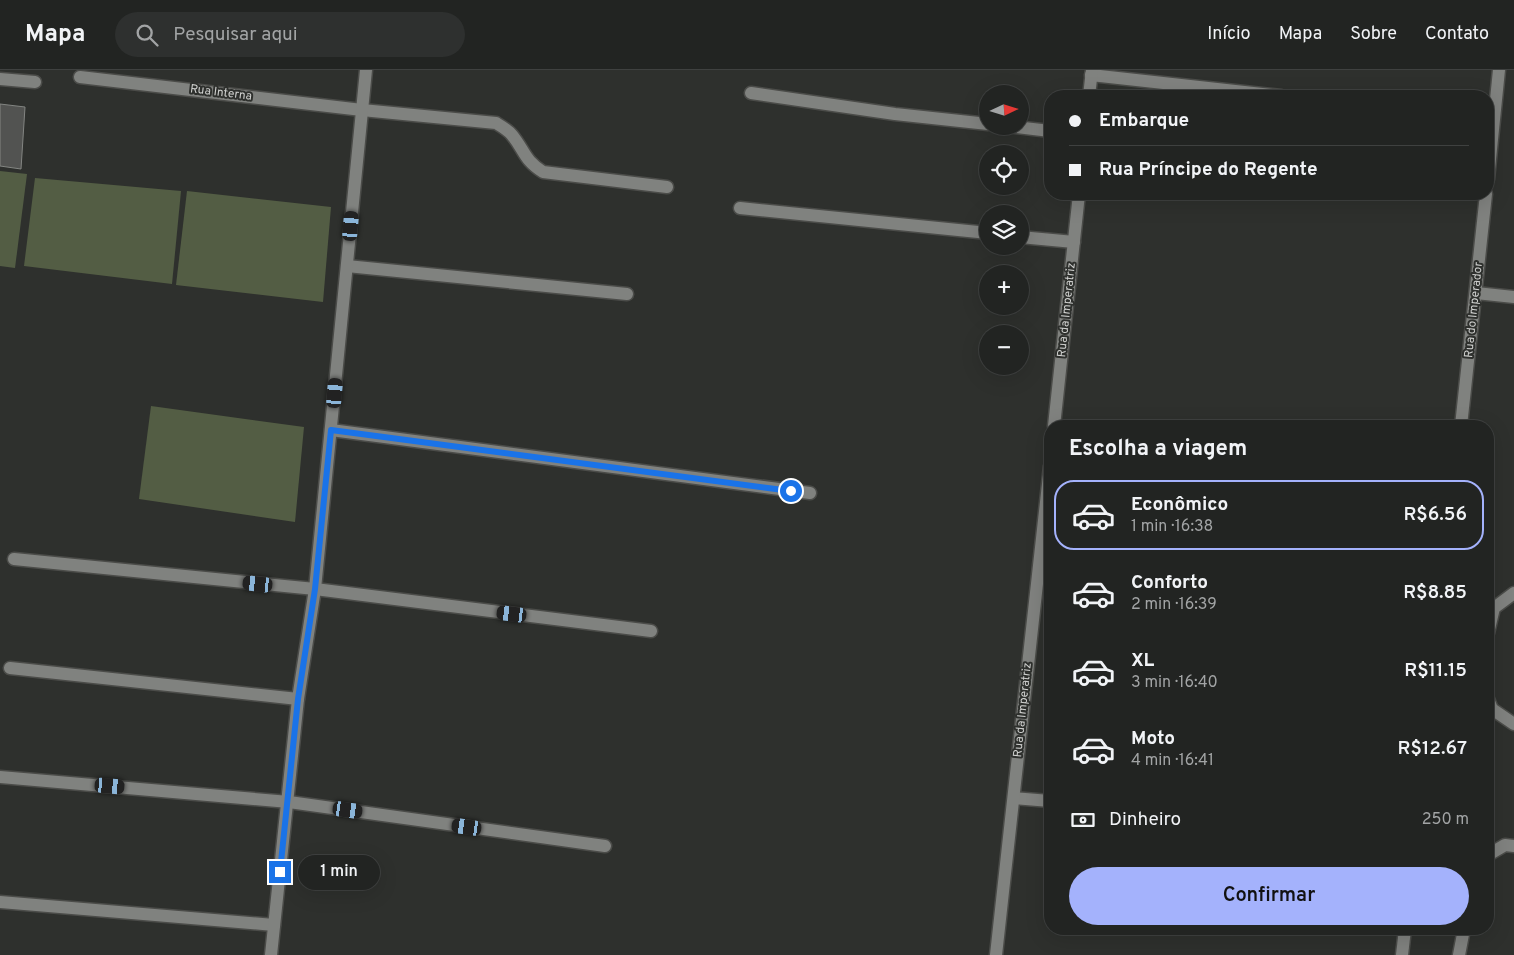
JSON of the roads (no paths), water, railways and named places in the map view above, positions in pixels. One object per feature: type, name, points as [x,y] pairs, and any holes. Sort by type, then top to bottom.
[{"type":"street","points":[[271,955],[289,802],[298,699],[315,589],[366,70]]},
{"type":"street","points":[[1494,98],[1499,70]]},
{"type":"street","points":[[1090,90],[1092,72],[1234,90]]},
{"type":"street","name":"Rua Interna","points":[[80,77],[362,110],[496,123],[511,133],[526,159],[543,172],[667,187]]},
{"type":"street","points":[[0,79],[35,82]]},
{"type":"street","points":[[751,93],[895,114],[979,123]]},
{"type":"street","points":[[1029,129],[1044,130]]},
{"type":"street","name":"Rua da Imperatriz","points":[[1055,420],[1078,200]]},
{"type":"street","name":"Rua do Imperador","points":[[1462,420],[1485,200]]},
{"type":"street","points":[[740,208],[979,232]]},
{"type":"street","points":[[1029,238],[1074,242]]},
{"type":"street","points":[[347,266],[627,294]]},
{"type":"street","points":[[1476,293],[1514,296]]},
{"type":"street","points":[[331,430],[810,493]]},
{"type":"street","name":"Rua da Imperatriz","points":[[996,955],[1044,521]]},
{"type":"street","points":[[14,559],[315,589],[651,630]]},
{"type":"street","points":[[1494,608],[1514,593]]},
{"type":"street","points":[[10,668],[298,699]]},
{"type":"street","points":[[1494,710],[1514,724]]},
{"type":"street","points":[[0,776],[289,802],[605,846]]},
{"type":"street","points":[[1014,798],[1044,800]]},
{"type":"street","points":[[1494,851],[1505,845],[1514,846]]},
{"type":"street","points":[[0,902],[274,925]]},
{"type":"street","points":[[1402,955],[1404,935]]},
{"type":"street","points":[[1460,955],[1463,935]]}]
